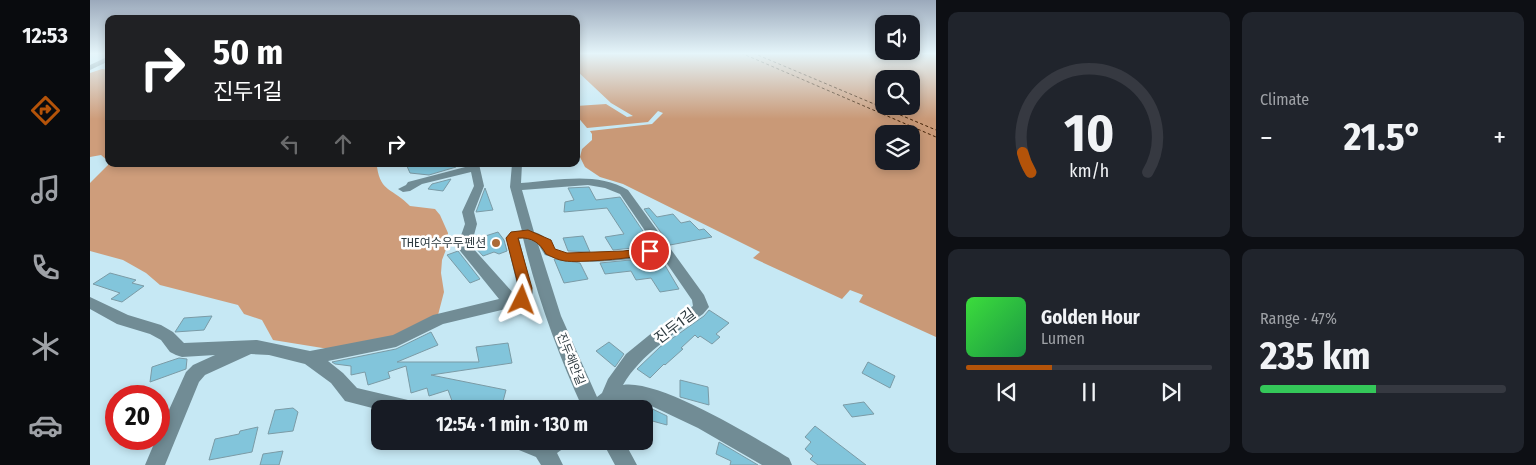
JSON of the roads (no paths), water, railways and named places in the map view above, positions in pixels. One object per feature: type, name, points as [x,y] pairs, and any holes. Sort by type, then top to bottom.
[{"type":"street","points":[[403,189],[410,188],[412,184],[418,182],[470,167]]},
{"type":"street","points":[[474,167],[479,186],[468,212],[471,224],[464,247],[504,296],[512,301]]},
{"type":"street","name":"진두해안길","points":[[516,167],[514,178],[515,187],[551,309],[580,384],[594,400]]},
{"type":"street","name":"진두1길","points":[[515,187],[588,182],[617,188],[624,192],[696,293],[700,307],[656,340],[625,368],[602,400]]},
{"type":"street","points":[[310,358],[396,342],[439,319],[522,300],[526,293],[512,236],[528,234],[546,243],[550,252],[566,257],[623,255],[664,250]]},
{"type":"street","points":[[90,302],[124,320],[155,329],[167,336],[176,347],[182,350],[269,348],[310,358],[337,378],[352,395],[372,400]]},
{"type":"street","points":[[155,465],[192,377],[199,370],[252,347]]},
{"type":"street","points":[[608,400],[620,393],[632,392],[651,396],[674,406],[782,465]]},
{"type":"street","points":[[617,450],[626,465]]},
{"type":"place","name":"THE여수우두펜션","points":[[496,243]]}]
